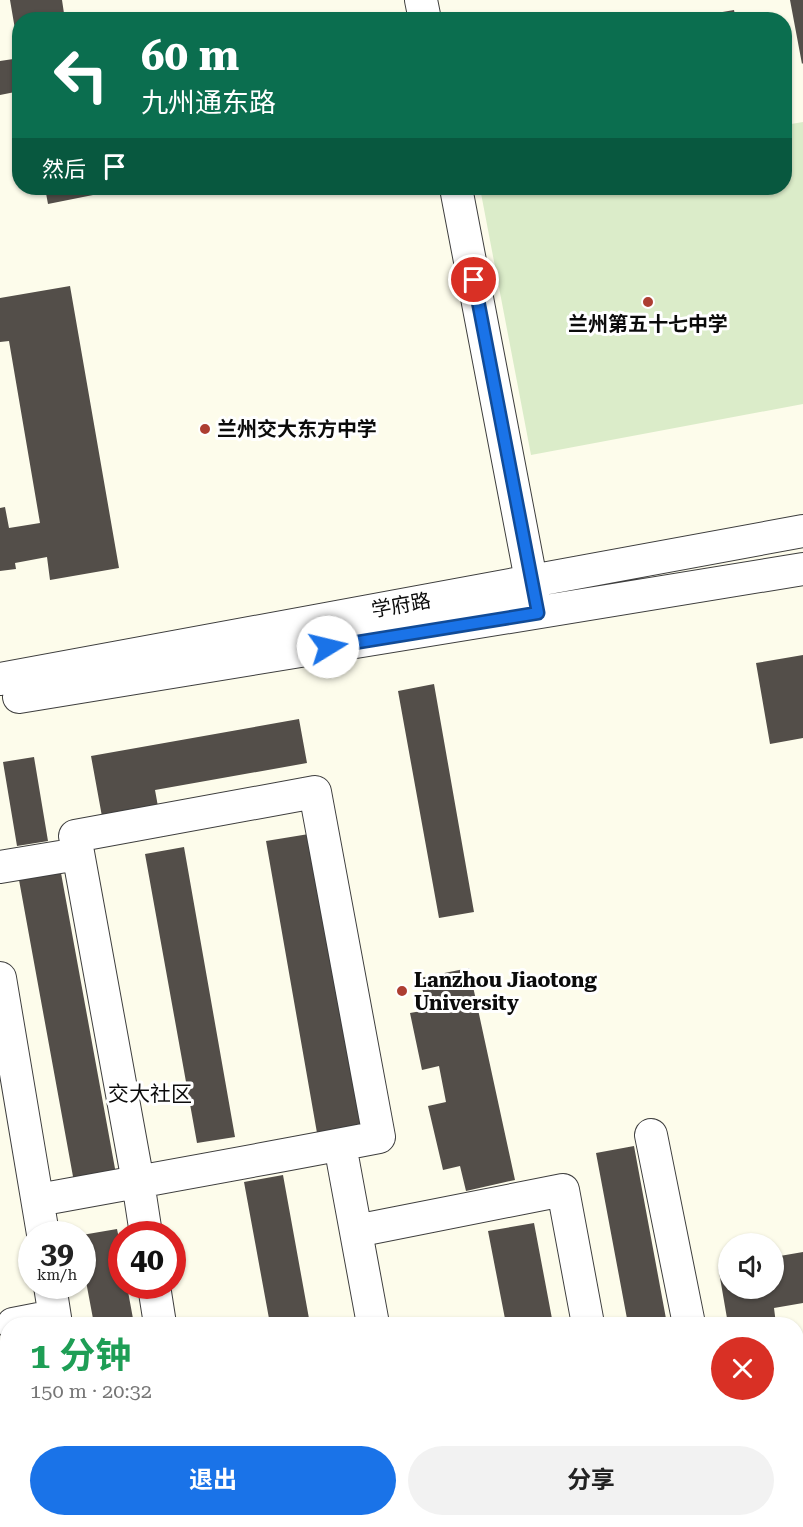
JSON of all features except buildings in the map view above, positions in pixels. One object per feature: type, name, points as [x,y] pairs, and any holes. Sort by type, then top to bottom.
[{"type":"street","points":[[457,195],[538,613]]},
{"type":"street","name":"学府路","points":[[0,679],[803,531]]},
{"type":"street","name":"学府路","points":[[0,701],[803,569]]},
{"type":"street","points":[[0,867],[76,845],[315,792],[379,1137],[38,1200]]},
{"type":"street","points":[[76,845],[144,1221]]},
{"type":"street","points":[[0,978],[41,1221]]},
{"type":"street","points":[[651,1135],[688,1317]]},
{"type":"street","points":[[340,1145],[372,1317]]},
{"type":"street","points":[[356,1231],[563,1190],[587,1317]]},
{"type":"street","points":[[52,1299],[55,1317]]},
{"type":"street","points":[[156,1299],[159,1317]]},
{"type":"green space","name":"兰州第五十七中学","points":[[803,122],[803,404],[531,455],[481,195],[792,195],[792,124]]},
{"type":"place","name":"兰州第五十七中学","points":[[648,302]]},
{"type":"place","name":"兰州交大东方中学","points":[[205,429]]},
{"type":"place","name":"Lanzhou Jiaotong University","points":[[402,991]]},
{"type":"district","name":"交大社区","points":[[150,1094]]},
{"type":"route","points":[[328,647],[538,613],[530,581],[474,280]]}]
